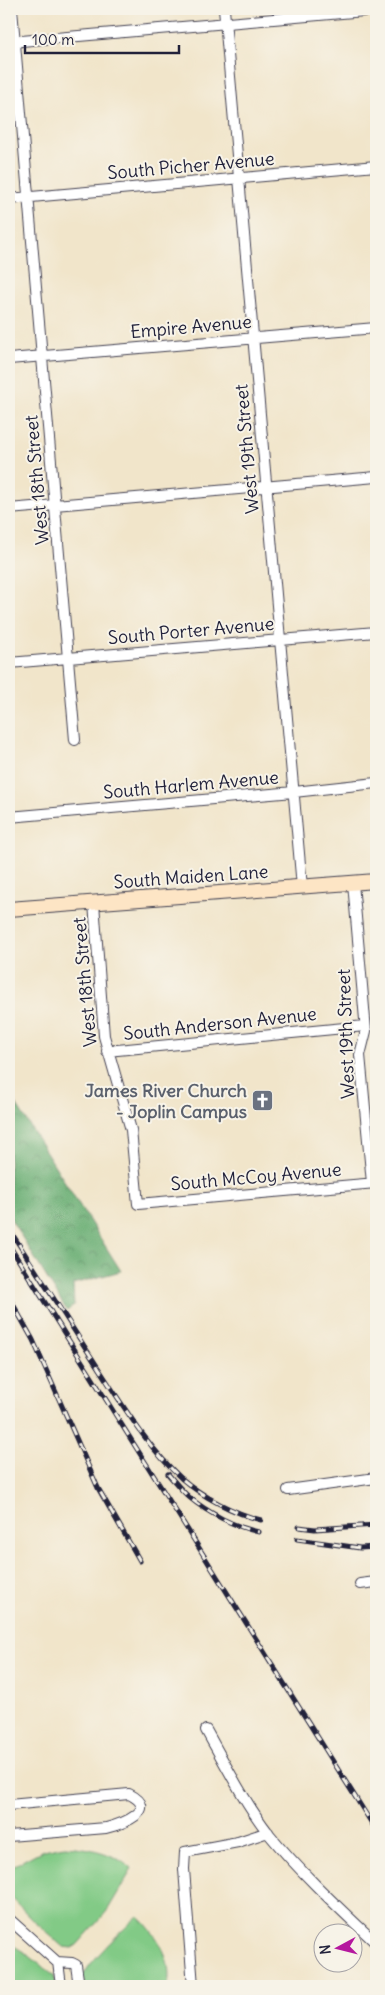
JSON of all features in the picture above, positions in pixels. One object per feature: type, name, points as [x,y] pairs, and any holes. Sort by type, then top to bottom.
[{"type":"main road","name":"South Maiden Lane","points":[[9,909],[376,881]]},
{"type":"street","name":"West 18th Street","points":[[12,9],[12,42],[28,197],[76,740]]},
{"type":"street","name":"West 19th Street","points":[[224,9],[302,887]]},
{"type":"street","points":[[12,42],[376,10]]},
{"type":"street","name":"South Picher Avenue","points":[[9,198],[376,166]]},
{"type":"street","name":"Empire Avenue","points":[[9,359],[376,328]]},
{"type":"street","points":[[9,509],[376,477]]},
{"type":"street","name":"South Porter Avenue","points":[[9,664],[376,632]]},
{"type":"street","name":"South Harlem Avenue","points":[[9,817],[376,783]]},
{"type":"street","name":"West 19th Street","points":[[352,883],[365,1026],[360,1054],[374,1183]]},
{"type":"street","name":"West 18th Street","points":[[94,903],[104,1036],[107,1052],[131,1130],[138,1204]]},
{"type":"street","name":"South Anderson Avenue","points":[[107,1052],[365,1026]]},
{"type":"street","name":"South McCoy Avenue","points":[[138,1204],[374,1183]]},
{"type":"street","points":[[288,1490],[376,1478]]},
{"type":"street","points":[[360,1584],[376,1582]]},
{"type":"street","points":[[206,1730],[268,1832],[298,1866],[376,1942]]},
{"type":"street","points":[[9,1805],[129,1794],[137,1798],[140,1806],[138,1814],[132,1820],[106,1828],[9,1836]]},
{"type":"street","points":[[193,1986],[186,1895],[185,1852],[238,1842],[268,1832]]},
{"type":"street","points":[[9,1919],[58,1962],[72,1963],[76,1966],[79,1986]]},
{"type":"street","points":[[58,1962],[61,1986]]},
{"type":"green space","points":[[9,1093],[121,1271],[73,1284],[74,1305],[67,1311],[9,1216]]},
{"type":"green space","points":[[65,1846],[101,1852],[125,1863],[132,1869],[107,1911],[77,1945],[72,1948],[63,1947],[9,1895],[9,1870],[11,1867],[43,1850]]},
{"type":"green space","points":[[138,1916],[157,1939],[166,1957],[169,1976],[168,1986],[87,1986],[82,1981],[96,1957]]},
{"type":"green space","points":[[9,1943],[27,1954],[54,1976],[55,1986],[9,1986]]},
{"type":"railway","points":[[9,1229],[127,1412],[158,1454],[181,1478],[199,1492],[229,1509],[261,1520]]},
{"type":"railway","points":[[9,1245],[376,1830]]},
{"type":"railway","points":[[9,1297],[33,1340],[98,1488],[140,1561]]},
{"type":"railway","points":[[168,1474],[186,1495],[205,1509],[231,1523],[259,1532]]},
{"type":"railway","points":[[299,1527],[315,1529],[376,1525]]},
{"type":"railway","points":[[297,1539],[360,1548],[376,1547]]},
{"type":"place","name":"James River Church - Joplin Campus","points":[[263,1101]]}]
